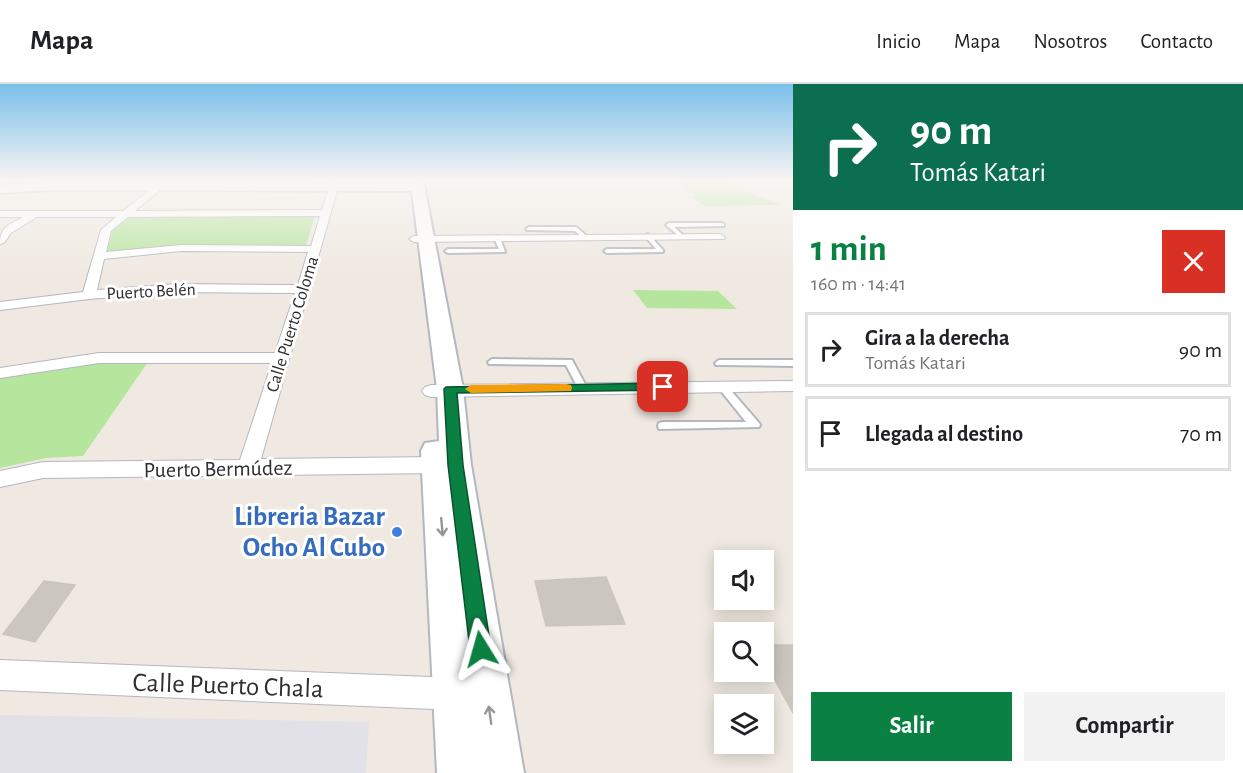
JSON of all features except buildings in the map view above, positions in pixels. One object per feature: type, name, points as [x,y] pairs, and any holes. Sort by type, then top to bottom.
[{"type":"street","points":[[420,212],[429,243],[441,390],[456,465],[498,773]]},
{"type":"street","points":[[0,241],[7,231],[37,213]]},
{"type":"street","points":[[89,295],[106,230],[125,213]]},
{"type":"street","points":[[0,214],[326,213]]},
{"type":"street","name":"Calle Puerto Coloma","points":[[248,467],[326,213]]},
{"type":"street","points":[[429,243],[496,238],[720,237]]},
{"type":"street","points":[[99,256],[181,248],[315,249]]},
{"type":"street","name":"Puerto Belén","points":[[0,306],[89,295],[177,288],[303,289]]},
{"type":"street","points":[[0,373],[99,358],[282,357]]},
{"type":"street","points":[[441,390],[793,386]]},
{"type":"street","points":[[441,390],[437,465],[463,773]]},
{"type":"street","name":"Puerto Bermúdez","points":[[0,479],[43,470],[437,465]]},
{"type":"street","name":"Calle Puerto Chala","points":[[0,675],[456,694]]},
{"type":"lane","points":[[681,236],[669,225],[722,225]]},
{"type":"lane","points":[[529,229],[576,229],[585,237]]},
{"type":"lane","points":[[607,251],[662,251],[648,236]]},
{"type":"lane","points":[[429,243],[503,251],[496,238]]},
{"type":"lane","points":[[492,362],[569,362],[582,388]]},
{"type":"lane","points":[[719,363],[793,363]]},
{"type":"lane","points":[[663,426],[755,425],[723,387]]},
{"type":"shaded area","points":[[0,715],[369,722],[366,773],[0,773]]},
{"type":"green space","points":[[128,215],[315,215],[306,246],[181,245],[107,252],[113,230]]},
{"type":"green space","points":[[633,290],[718,291],[737,309],[647,308]]},
{"type":"green space","points":[[148,362],[83,456],[46,458],[0,468],[0,377],[96,363]]},
{"type":"slow traffic","points":[[471,389],[566,388]]},
{"type":"place","name":"Libreria Bazar Ocho Al Cubo","points":[[397,532]]},
{"type":"route","points":[[481,649],[456,465],[450,389],[663,387]]}]
